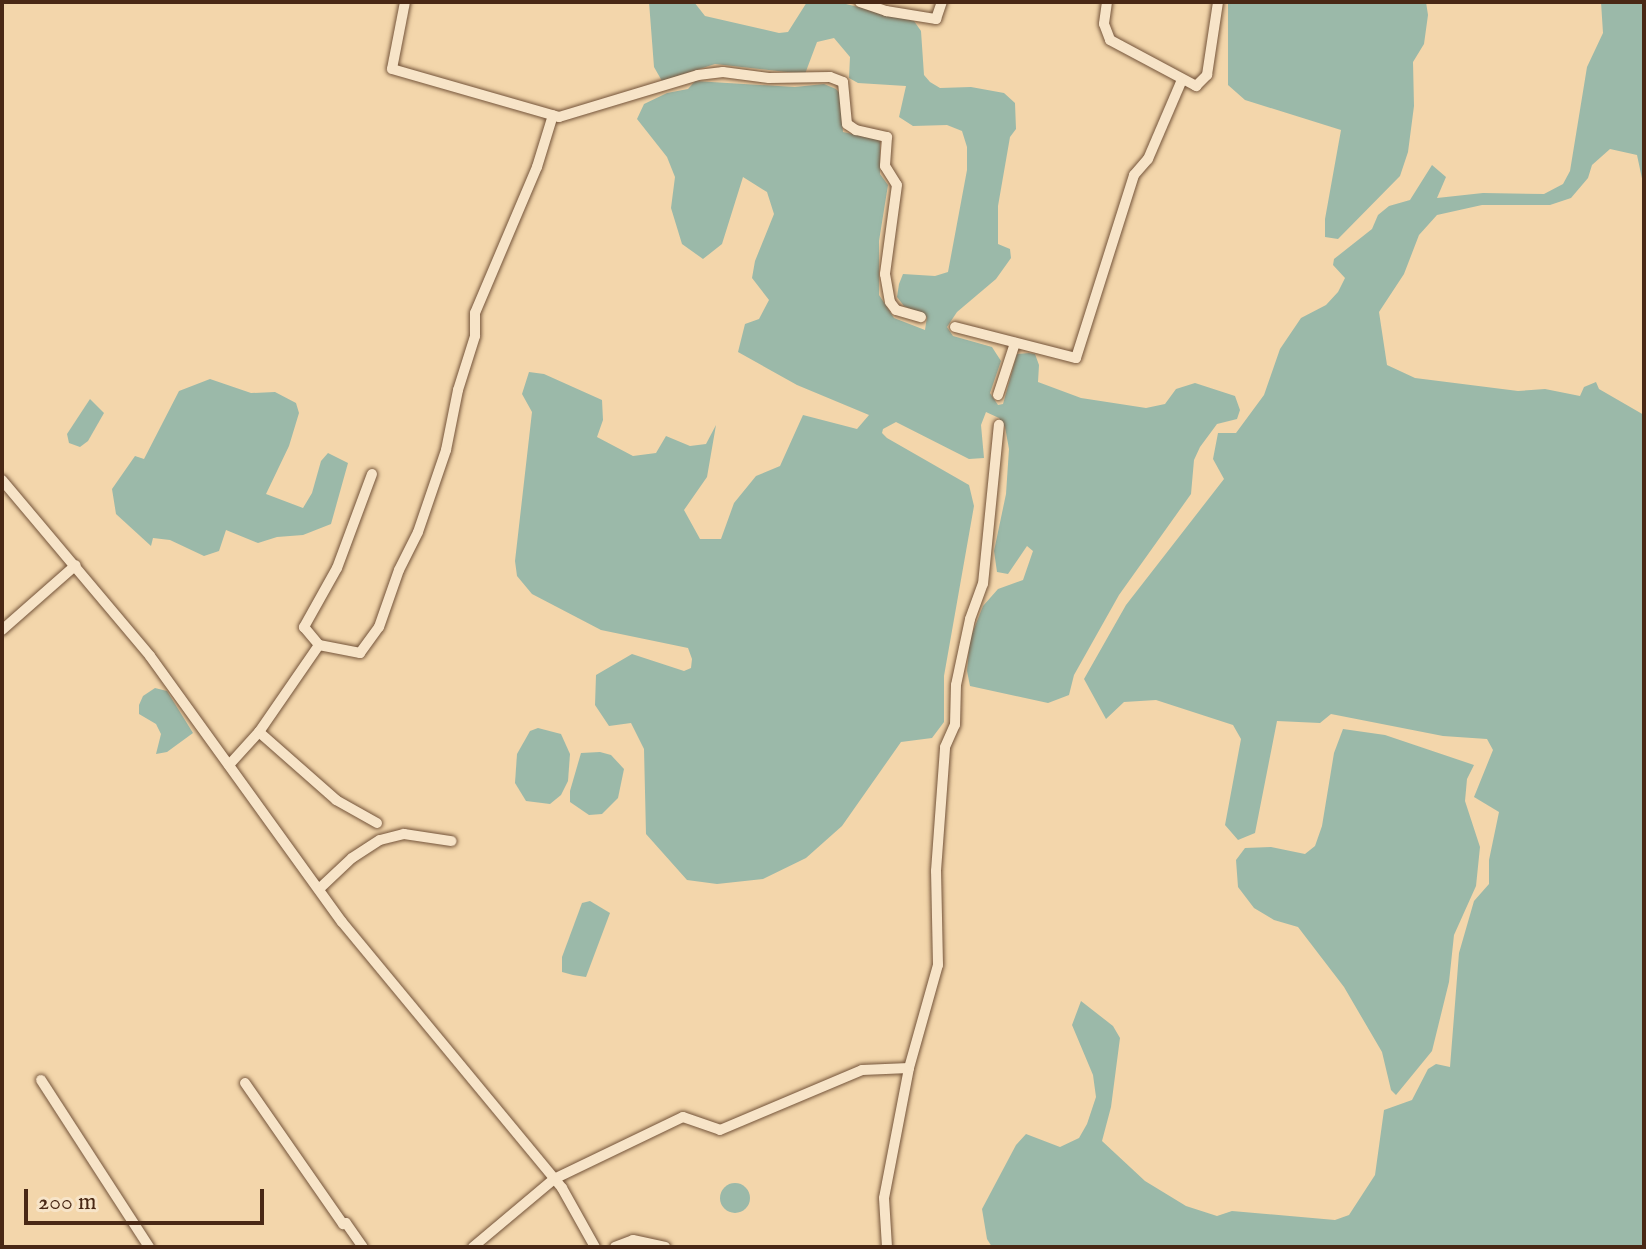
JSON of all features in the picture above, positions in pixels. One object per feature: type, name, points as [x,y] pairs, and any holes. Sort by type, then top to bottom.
[{"type":"street","points":[[405,2],[392,69],[559,117],[698,75],[723,72],[769,78],[830,77],[843,82],[847,124],[856,130],[887,137],[885,166],[897,185],[885,274],[890,302],[896,310],[921,317]]},
{"type":"street","points":[[860,2],[886,11],[936,19],[942,2]]},
{"type":"street","points":[[1107,2],[1104,24],[1110,40],[1181,82],[1196,86],[1207,75],[1218,2]]},
{"type":"street","points":[[955,327],[1076,358],[1134,175],[1148,159],[1181,82]]},
{"type":"street","points":[[372,474],[359,517],[337,568],[304,627],[319,645],[360,653],[379,627],[446,450],[458,390],[475,336],[475,313],[537,167],[553,115]]},
{"type":"street","points":[[998,395],[1015,343]]},
{"type":"street","points":[[887,1247],[884,1198],[909,1068],[938,965],[936,871],[945,747],[955,725],[956,685],[970,619],[983,584],[999,425]]},
{"type":"street","points":[[2,480],[150,656],[319,889],[554,1179],[595,1247]]},
{"type":"street","points":[[2,630],[76,565]]},
{"type":"street","points":[[229,765],[259,732],[319,645]]},
{"type":"street","points":[[259,732],[336,800],[377,823]]},
{"type":"street","points":[[319,889],[352,858],[380,840],[404,834],[451,841]]},
{"type":"street","points":[[473,1247],[554,1179],[683,1117],[720,1130],[862,1070],[909,1068]]},
{"type":"street","points":[[41,1080],[149,1247]]},
{"type":"street","points":[[245,1083],[343,1224],[346,1223],[363,1247]]},
{"type":"street","points":[[615,1247],[633,1240],[665,1247]]},
{"type":"shaded area","points":[[649,2],[694,2],[705,16],[779,33],[788,32],[807,2],[838,2],[914,21],[921,31],[924,75],[930,82],[940,88],[971,87],[1004,93],[1015,103],[1016,129],[1010,137],[998,206],[998,244],[1010,249],[1011,258],[996,279],[957,312],[947,327],[953,336],[992,347],[1001,361],[990,393],[998,405],[1003,404],[1017,354],[1029,353],[1035,354],[1039,365],[1038,382],[1081,398],[1146,408],[1165,404],[1176,389],[1195,383],[1235,396],[1240,410],[1237,419],[1217,424],[1200,447],[1194,460],[1191,494],[1119,595],[1074,675],[1069,695],[1048,703],[970,686],[967,671],[970,639],[983,606],[998,589],[1023,580],[1033,551],[1027,546],[1008,574],[997,572],[994,551],[1006,494],[1009,449],[1005,427],[999,418],[986,412],[981,425],[984,458],[969,459],[896,422],[883,429],[882,433],[887,438],[969,485],[974,506],[944,676],[944,722],[932,738],[901,742],[842,826],[806,858],[763,879],[717,884],[687,880],[646,834],[644,749],[631,723],[609,726],[595,705],[596,675],[632,654],[684,671],[691,668],[688,648],[601,630],[532,594],[517,576],[515,561],[532,412],[522,394],[529,372],[544,374],[602,400],[603,420],[597,437],[633,456],[656,453],[666,436],[690,446],[706,444],[716,425],[707,477],[684,510],[700,539],[721,539],[734,503],[756,476],[780,466],[803,415],[857,429],[869,415],[797,385],[738,352],[745,324],[759,319],[769,300],[752,278],[755,261],[774,214],[767,192],[743,177],[722,244],[703,259],[682,244],[671,208],[675,177],[667,157],[637,119],[644,104],[667,93],[688,89],[695,81],[795,87],[824,84],[836,89],[840,94],[843,132],[880,140],[880,174],[888,185],[879,241],[879,295],[894,318],[925,330],[927,317],[904,306],[897,297],[899,284],[903,274],[935,276],[948,272],[967,170],[967,147],[962,131],[947,125],[913,126],[899,117],[906,86],[858,83],[849,78],[850,57],[834,38],[817,42],[805,74],[715,64],[662,81],[654,67]]},
{"type":"shaded area","points":[[1228,2],[1426,2],[1428,15],[1424,44],[1413,62],[1414,106],[1408,152],[1400,176],[1338,239],[1325,237],[1325,219],[1341,130],[1245,100],[1228,85]]},
{"type":"shaded area","points":[[1601,2],[1644,2],[1644,188],[1637,155],[1610,149],[1592,165],[1588,178],[1571,198],[1550,205],[1482,205],[1437,215],[1419,235],[1404,274],[1379,312],[1387,365],[1415,378],[1518,391],[1545,389],[1580,396],[1584,387],[1596,382],[1599,389],[1644,415],[1644,1247],[992,1247],[987,1239],[982,1209],[1016,1145],[1026,1134],[1060,1147],[1079,1138],[1087,1124],[1096,1097],[1093,1075],[1072,1025],[1081,1001],[1113,1026],[1120,1038],[1111,1107],[1102,1141],[1145,1181],[1186,1206],[1217,1216],[1232,1211],[1335,1220],[1349,1215],[1375,1175],[1384,1110],[1412,1100],[1428,1069],[1436,1064],[1450,1067],[1459,953],[1474,901],[1489,884],[1489,860],[1499,812],[1474,797],[1493,750],[1487,739],[1443,736],[1331,714],[1320,723],[1277,721],[1255,833],[1238,840],[1225,825],[1241,739],[1233,725],[1156,700],[1124,702],[1106,719],[1084,679],[1126,605],[1224,479],[1213,459],[1218,433],[1236,433],[1264,395],[1280,349],[1301,318],[1326,305],[1338,292],[1345,278],[1333,265],[1334,259],[1372,229],[1378,215],[1389,206],[1410,200],[1432,165],[1446,177],[1437,198],[1483,193],[1544,194],[1563,184],[1570,171],[1587,67],[1603,33]]},
{"type":"shaded area","points":[[210,379],[251,393],[275,392],[296,403],[299,413],[289,446],[266,494],[303,508],[312,493],[321,461],[328,453],[348,463],[331,524],[303,535],[277,537],[258,543],[226,530],[219,551],[204,556],[170,540],[153,538],[151,546],[116,514],[112,489],[135,456],[144,459],[179,391]]},
{"type":"shaded area","points":[[90,399],[104,413],[88,441],[80,447],[69,443],[67,434]]},
{"type":"shaded area","points":[[155,688],[167,691],[193,733],[167,752],[156,754],[161,734],[156,724],[139,714],[143,696]]},
{"type":"shaded area","points":[[538,728],[561,734],[570,754],[568,781],[561,795],[550,804],[526,801],[515,783],[517,754],[530,731]]},
{"type":"shaded area","points":[[1343,729],[1385,735],[1474,765],[1467,779],[1465,801],[1480,847],[1476,886],[1454,935],[1449,982],[1432,1051],[1396,1095],[1391,1090],[1382,1052],[1344,987],[1298,927],[1274,920],[1254,908],[1238,887],[1236,860],[1245,848],[1271,847],[1305,854],[1315,846],[1322,826],[1334,753]]},
{"type":"shaded area","points":[[581,753],[611,755],[624,769],[618,798],[602,814],[589,815],[570,802],[570,791]]},
{"type":"shaded area","points":[[590,901],[610,913],[586,977],[562,972],[562,957],[582,903]]},
{"type":"shaded area","points":[[735,1183],[746,1187],[750,1198],[746,1209],[735,1213],[724,1209],[720,1198],[724,1187]]}]
